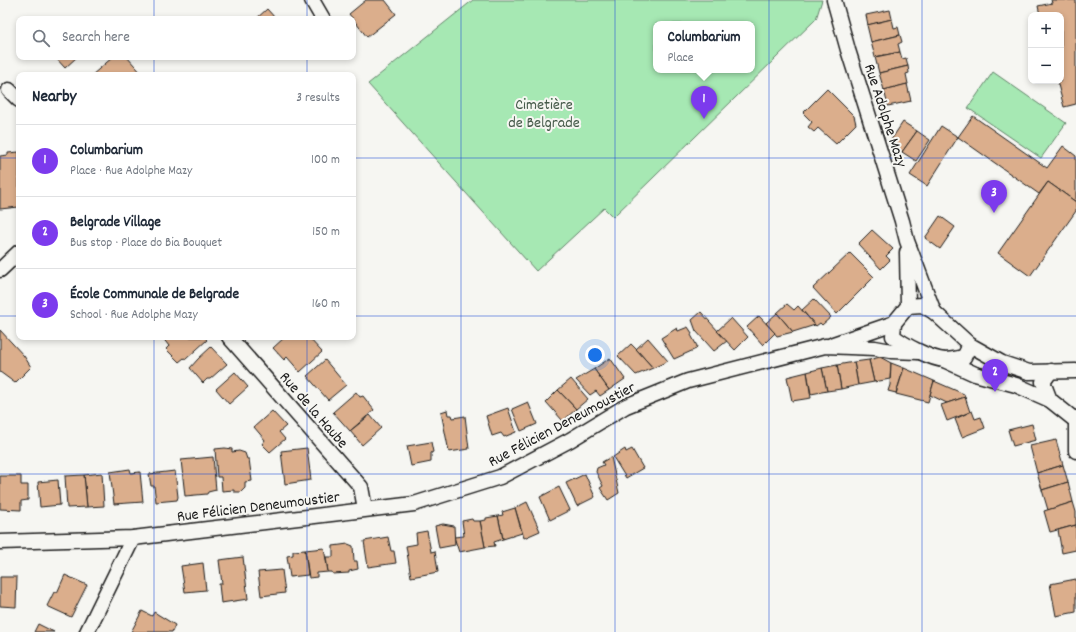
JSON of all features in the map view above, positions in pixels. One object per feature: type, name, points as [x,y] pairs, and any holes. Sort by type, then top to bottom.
[{"type":"street","points":[[312,0],[321,16]]},
{"type":"street","name":"Rue Adolphe Mazy","points":[[834,0],[907,241],[934,312]]},
{"type":"street","points":[[9,90],[16,97]]},
{"type":"street","name":"Rue Adolphe Mazy","points":[[907,241],[908,306]]},
{"type":"street","points":[[0,270],[16,255]]},
{"type":"street","points":[[825,346],[894,323],[908,306],[922,305],[934,312],[970,345],[1002,363],[1029,372],[1076,370]]},
{"type":"street","name":"Rue Félicien Deneumoustier","points":[[894,323],[893,336],[919,352],[944,360],[964,357],[970,345]]},
{"type":"street","name":"Rue de la Haube","points":[[232,340],[361,487],[365,509]]},
{"type":"street","name":"Rue Félicien Deneumoustier","points":[[0,542],[133,538],[414,504],[500,477],[570,440],[626,406],[688,381],[825,346],[919,352]]},
{"type":"street","points":[[944,360],[975,374],[1016,385],[1050,400],[1076,419],[1076,451]]},
{"type":"street","points":[[1050,400],[1043,382],[1051,371]]},
{"type":"street","points":[[87,632],[133,538]]},
{"type":"green space","name":"Cimetière de Belgrade","points":[[473,0],[822,0],[816,19],[613,217],[604,208],[536,271],[368,84]]},
{"type":"green space","points":[[993,72],[1066,123],[1041,158],[968,108]]},
{"type":"building","points":[[366,0],[385,0],[396,14],[367,37],[356,23],[356,16],[351,16],[349,14]]},
{"type":"building","points":[[1051,0],[1076,0],[1076,104],[1064,107],[1058,84],[1064,84],[1064,12],[1039,12],[1038,6],[1052,3]]},
{"type":"building","points":[[267,9],[273,16],[259,16]]},
{"type":"building","points":[[890,10],[892,19],[868,25],[866,15]]},
{"type":"building","points":[[892,19],[894,28],[898,27],[900,35],[871,42],[867,25]]},
{"type":"building","points":[[900,35],[902,42],[898,44],[900,52],[875,57],[871,42]]},
{"type":"building","points":[[900,52],[902,59],[906,58],[908,66],[879,73],[875,57]]},
{"type":"building","points":[[58,60],[74,60],[65,68]]},
{"type":"building","points":[[110,60],[130,60],[140,72],[96,72]]},
{"type":"building","points":[[908,66],[909,73],[906,74],[908,84],[884,90],[879,73]]},
{"type":"building","points":[[907,84],[911,101],[888,106],[884,90]]},
{"type":"building","points":[[827,89],[854,116],[856,124],[836,144],[818,128],[814,132],[808,127],[812,122],[803,113]]},
{"type":"building","points":[[973,116],[1047,168],[1063,146],[1076,156],[1076,202],[1048,182],[1039,194],[958,137]]},
{"type":"building","points":[[903,122],[917,131],[902,152],[893,145],[891,140]]},
{"type":"building","points":[[941,126],[958,137],[927,186],[910,175]]},
{"type":"building","points":[[917,131],[930,140],[916,161],[902,152]]},
{"type":"building","points":[[16,152],[16,207],[0,209],[0,156],[8,155],[8,153]]},
{"type":"building","points":[[1048,182],[1076,202],[1076,211],[1030,276],[998,253]]},
{"type":"building","points":[[940,216],[955,227],[940,249],[925,238]]},
{"type":"building","points":[[872,230],[893,249],[886,256],[890,260],[881,269],[858,244]]},
{"type":"building","points":[[850,253],[874,277],[837,314],[813,288]]},
{"type":"building","points":[[814,299],[831,317],[822,325],[820,323],[816,326],[802,310]]},
{"type":"building","points":[[787,304],[794,310],[798,306],[815,325],[793,332],[777,313]]},
{"type":"building","points":[[701,312],[727,341],[714,351],[696,331],[692,320]]},
{"type":"building","points":[[777,313],[793,332],[777,336],[766,323]]},
{"type":"building","points":[[759,316],[775,333],[763,345],[747,327]]},
{"type":"building","points":[[731,318],[748,337],[735,350],[717,331]]},
{"type":"building","points":[[688,327],[697,346],[696,349],[674,359],[661,338],[677,328],[678,331]]},
{"type":"building","points":[[0,330],[24,356],[31,367],[15,383],[0,372]]},
{"type":"building","points":[[648,338],[668,361],[653,368],[636,349]]},
{"type":"building","points":[[164,340],[207,340],[186,359],[184,358],[179,362],[166,349],[169,346]]},
{"type":"building","points":[[282,340],[311,340],[322,352],[300,372],[287,357],[284,360],[273,348]]},
{"type":"building","points":[[631,344],[653,368],[636,375],[618,356]]},
{"type":"building","points":[[211,347],[227,364],[210,379],[207,379],[203,383],[190,368]]},
{"type":"building","points":[[880,357],[891,363],[890,379],[874,382],[869,360]]},
{"type":"building","points":[[610,358],[625,379],[609,390],[594,369]]},
{"type":"building","points":[[325,360],[346,385],[328,400],[307,376]]},
{"type":"building","points":[[869,360],[874,382],[858,385],[854,362]]},
{"type":"building","points":[[854,362],[858,385],[841,389],[837,365]]},
{"type":"building","points":[[891,363],[904,368],[896,393],[888,391],[890,385]]},
{"type":"building","points":[[837,365],[841,389],[827,391],[822,368]]},
{"type":"building","points":[[822,368],[827,391],[811,394],[807,372]]},
{"type":"building","points":[[904,368],[934,381],[928,402],[896,394]]},
{"type":"building","points":[[594,369],[609,390],[600,396],[596,391],[590,395],[576,380]]},
{"type":"building","points":[[235,372],[248,387],[229,404],[216,389]]},
{"type":"building","points":[[807,372],[811,398],[792,401],[787,377]]},
{"type":"building","points":[[571,379],[588,399],[576,409],[558,390]]},
{"type":"building","points":[[934,381],[964,394],[965,397],[947,403],[930,395]]},
{"type":"building","points":[[558,390],[576,409],[563,421],[546,402]]},
{"type":"building","points":[[356,392],[360,397],[363,396],[374,410],[350,431],[333,412]]},
{"type":"building","points":[[965,397],[970,412],[947,421],[941,405]]},
{"type":"building","points":[[528,402],[537,424],[521,431],[512,409]]},
{"type":"building","points":[[508,408],[516,432],[504,437],[501,433],[492,436],[486,416]]},
{"type":"building","points":[[447,410],[448,415],[452,415],[453,418],[465,416],[469,449],[449,452],[441,412]]},
{"type":"building","points":[[272,411],[286,426],[279,432],[285,439],[270,452],[262,444],[265,440],[254,427]]},
{"type":"building","points":[[972,411],[975,419],[981,417],[985,428],[962,437],[955,419]]},
{"type":"building","points":[[370,415],[381,428],[362,445],[350,431]]},
{"type":"building","points":[[1032,424],[1036,440],[1013,446],[1008,430]]},
{"type":"building","points":[[1056,440],[1063,465],[1037,473],[1030,446]]},
{"type":"building","points":[[431,442],[433,452],[431,453],[431,462],[411,466],[407,446]]},
{"type":"building","points":[[307,448],[311,480],[285,484],[281,451]]},
{"type":"building","points":[[215,449],[232,449],[232,452],[239,451],[245,453],[247,459],[249,459],[252,481],[245,482],[245,488],[241,492],[234,492],[234,490],[222,491],[221,477],[217,477]]},
{"type":"building","points":[[625,449],[626,452],[632,449],[643,468],[626,478],[613,457]]},
{"type":"building","points":[[213,457],[216,490],[208,492],[207,494],[185,496],[181,460]]},
{"type":"building","points":[[611,457],[619,493],[608,500],[600,488],[603,486],[596,472],[597,468],[604,465],[602,462]]},
{"type":"building","points":[[1063,465],[1068,482],[1042,490],[1037,473]]},
{"type":"building","points":[[130,469],[131,473],[140,472],[143,502],[114,504],[110,472]]},
{"type":"building","points":[[175,471],[178,497],[177,500],[156,502],[154,486],[151,486],[149,474]]},
{"type":"building","points":[[102,473],[104,506],[87,507],[84,475]]},
{"type":"building","points":[[585,474],[595,497],[577,506],[566,483]]},
{"type":"building","points":[[84,475],[87,507],[67,508],[65,476]]},
{"type":"building","points":[[0,476],[21,476],[21,485],[28,485],[28,500],[21,501],[21,510],[0,509]]},
{"type":"building","points":[[58,480],[60,505],[40,507],[38,482]]},
{"type":"building","points":[[1068,482],[1073,502],[1048,510],[1042,490]]},
{"type":"building","points":[[559,487],[570,510],[550,520],[540,497]]},
{"type":"building","points":[[527,502],[540,531],[524,538],[515,508]]},
{"type":"building","points":[[1073,502],[1076,512],[1076,525],[1050,532],[1044,511]]},
{"type":"building","points":[[515,508],[522,533],[503,539],[498,516],[503,515],[502,512]]},
{"type":"building","points":[[498,516],[503,539],[494,542],[495,546],[485,547],[480,521],[486,520],[486,518]]},
{"type":"building","points":[[472,519],[473,521],[480,521],[485,547],[459,552],[454,537],[464,536],[462,521]]},
{"type":"building","points":[[443,524],[454,526],[455,545],[439,548],[435,526]]},
{"type":"building","points":[[1076,525],[1076,550],[1062,553],[1058,530]]},
{"type":"building","points":[[427,531],[431,552],[435,551],[438,572],[411,577],[406,546],[417,544],[416,533]]},
{"type":"building","points":[[388,537],[391,551],[394,551],[396,563],[368,567],[364,541]]},
{"type":"building","points":[[348,544],[353,546],[354,561],[357,561],[358,569],[349,571],[349,573],[333,574],[332,572],[328,572],[326,557],[333,557],[333,546]]},
{"type":"building","points":[[324,548],[328,572],[317,573],[317,577],[309,578],[305,550]]},
{"type":"building","points":[[305,550],[308,575],[290,577],[287,556],[293,555],[293,551]]},
{"type":"building","points":[[243,557],[248,599],[221,603],[219,584],[222,584],[219,560]]},
{"type":"building","points":[[203,563],[206,590],[185,592],[181,566]]},
{"type":"building","points":[[282,570],[285,593],[261,596],[258,572]]},
{"type":"building","points":[[65,575],[87,585],[71,617],[47,606],[54,592],[57,593]]},
{"type":"building","points":[[0,577],[17,577],[16,607],[0,606]]},
{"type":"building","points":[[1076,579],[1076,612],[1056,616],[1050,584]]},
{"type":"building","points":[[142,611],[152,616],[154,612],[175,625],[172,632],[131,632]]},
{"type":"building","points":[[38,624],[54,632],[34,632]]},
{"type":"place","name":"Columbarium","points":[[704,119]]},
{"type":"place","name":"École Communale de Belgrade","points":[[994,213]]},
{"type":"place","name":"Belgrade Village","points":[[995,392]]}]
